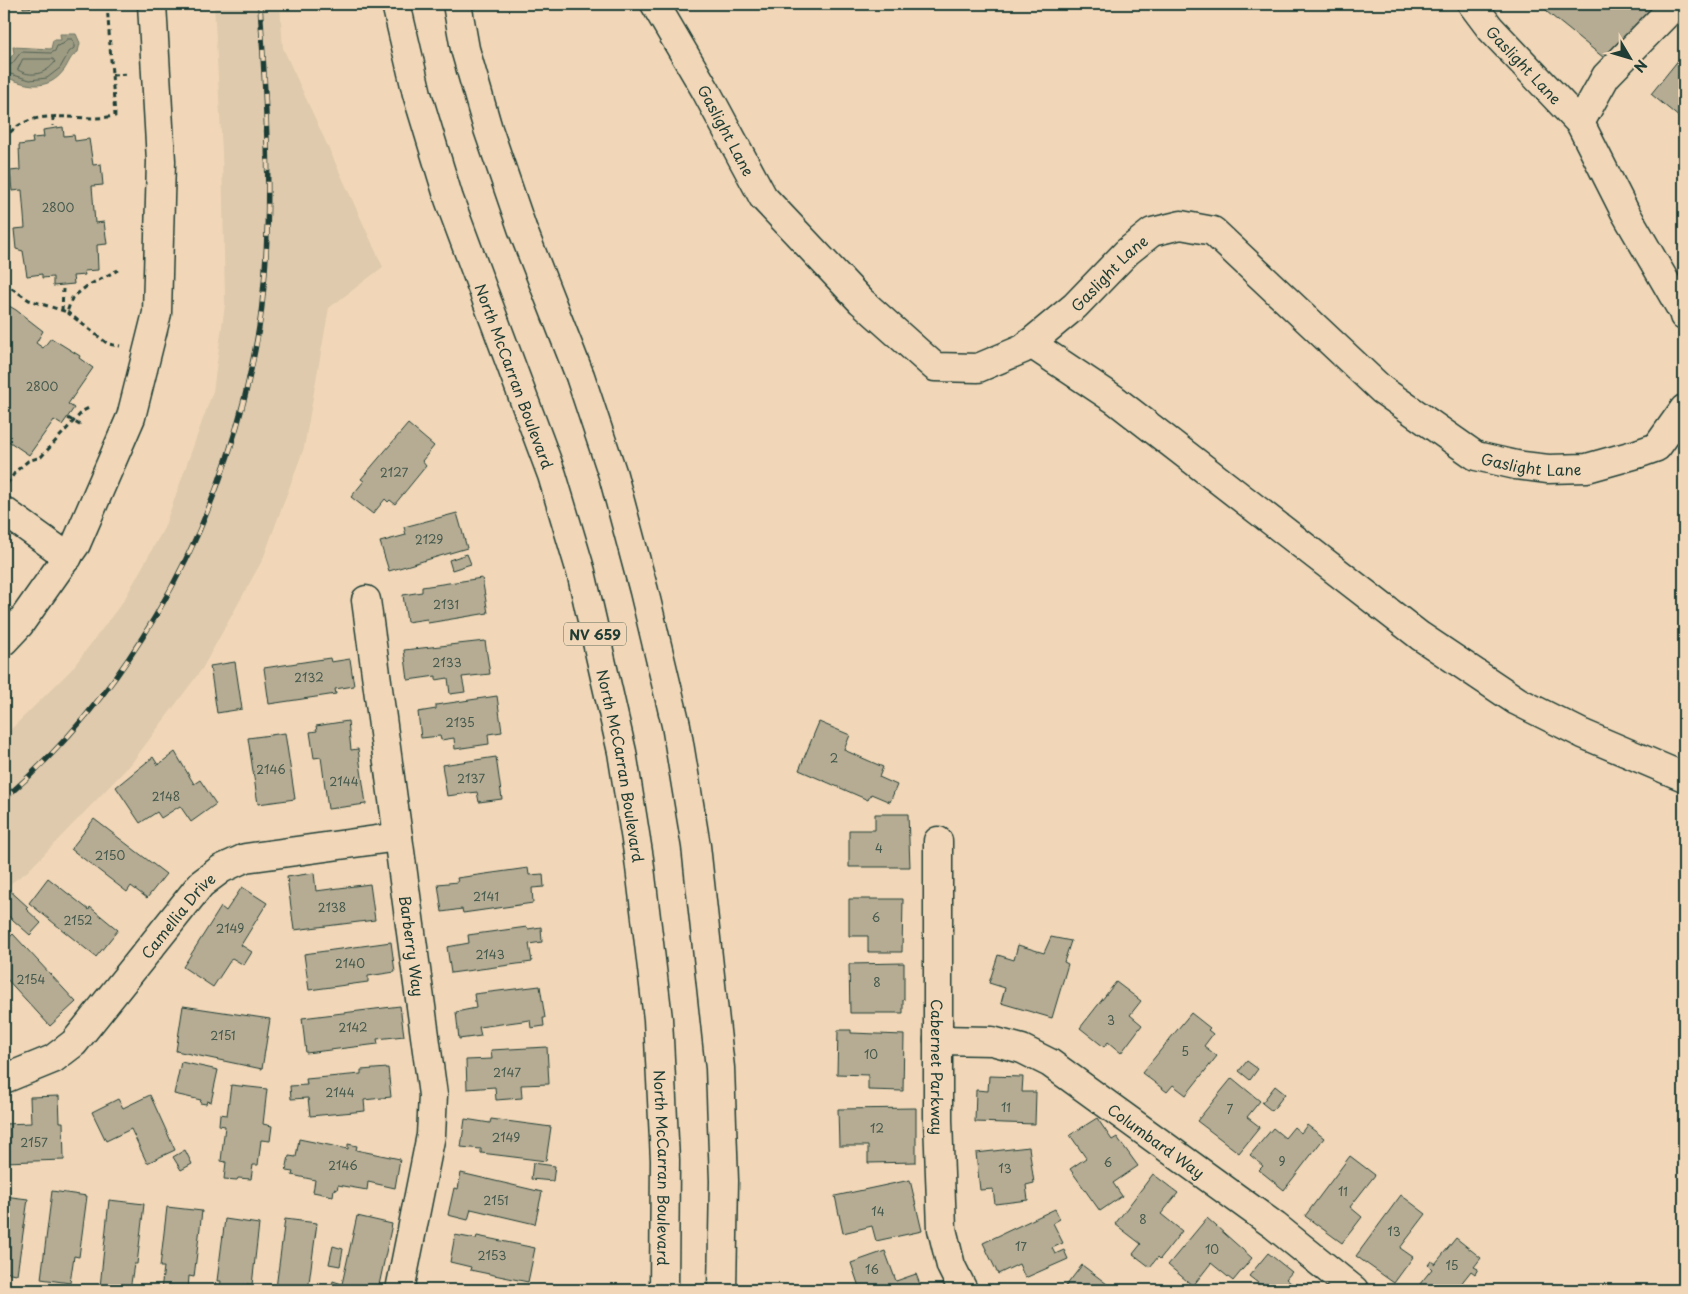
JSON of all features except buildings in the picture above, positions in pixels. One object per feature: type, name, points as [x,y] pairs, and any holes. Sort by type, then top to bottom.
[{"type":"main road","points":[[4,641],[19,625],[76,544],[131,417],[158,313],[161,161],[152,4]]},
{"type":"main road","name":"North McCarran Boulevard","points":[[396,4],[417,94],[449,199],[552,475],[581,572],[622,752],[639,859],[658,1019],[665,1160],[664,1290]]},
{"type":"main road","points":[[457,4],[465,49],[488,129],[522,228],[580,376],[612,475],[644,591],[676,724],[696,846],[720,1068],[724,1180],[722,1290]]},
{"type":"main road","name":"Gaslight Lane","points":[[655,4],[706,91],[763,197],[861,301],[935,367],[978,368],[1023,349],[1075,306],[1114,265],[1152,232],[1181,225],[1214,231],[1382,390],[1476,456],[1540,468],[1587,468],[1657,447],[1684,409]]},
{"type":"main road","name":"Gaslight Lane","points":[[1472,4],[1490,28],[1580,123],[1625,212],[1657,264],[1684,312],[1684,316]]},
{"type":"main road","points":[[1580,123],[1606,76],[1676,4]]},
{"type":"main road","points":[[1030,343],[1114,399],[1420,636],[1509,696],[1583,734],[1684,777]]},
{"type":"main road","points":[[4,511],[68,557]]},
{"type":"main road","name":"Barberry Way","points":[[366,600],[433,1096],[431,1135],[400,1290]]},
{"type":"main road","name":"Camellia Drive","points":[[4,1079],[53,1059],[74,1043],[201,884],[221,868],[245,858],[398,837]]},
{"type":"main road","name":"Cabernet Parkway","points":[[938,841],[938,1120],[942,1229],[951,1266],[963,1290]]},
{"type":"main road","name":"Columbard Way","points":[[938,1040],[992,1041],[1022,1049],[1050,1063],[1275,1226],[1354,1290]]},
{"type":"path","points":[[4,138],[14,128],[34,118],[53,116],[100,119],[115,116],[107,4]]},
{"type":"path","points":[[53,116],[53,126]]},
{"type":"path","points":[[67,312],[72,298],[87,286],[118,270]]},
{"type":"path","points":[[4,283],[29,300],[67,312],[108,344]]},
{"type":"path","points":[[62,311],[63,289]]},
{"type":"path","points":[[4,488],[16,471],[28,461],[41,457],[83,411],[91,407]]},
{"type":"path","points":[[68,418],[83,427]]},
{"type":"shaded area","points":[[214,4],[280,4],[283,48],[383,267],[329,308],[304,448],[263,559],[202,669],[131,764],[28,871],[4,888],[4,736],[71,670],[124,600],[164,528],[213,391],[225,304],[222,153]]},
{"type":"water","points":[[60,34],[76,34],[80,43],[78,52],[71,58],[58,77],[51,82],[36,85],[4,76],[4,60],[9,60],[14,53],[13,47],[51,49],[53,40],[61,40]]},
{"type":"railway","points":[[4,799],[48,758],[87,714],[123,666],[156,616],[184,563],[208,509],[229,453],[255,351],[261,317],[265,267],[268,192],[260,4]]}]
